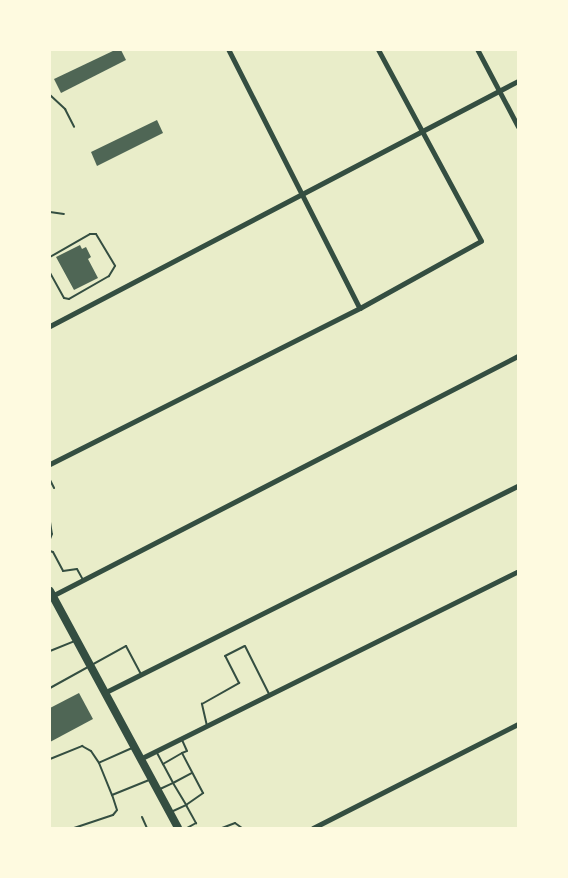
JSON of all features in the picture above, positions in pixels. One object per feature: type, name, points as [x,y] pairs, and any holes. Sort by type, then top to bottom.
[{"type":"main road","points":[[51,596],[178,828]]},
{"type":"street","points":[[229,50],[360,308]]},
{"type":"street","points":[[50,464],[360,308],[481,241],[378,50]]},
{"type":"street","points":[[478,50],[519,126]]},
{"type":"street","points":[[50,326],[519,81]]},
{"type":"street","points":[[51,596],[519,356]]},
{"type":"street","points":[[104,693],[519,486]]},
{"type":"street","points":[[140,759],[519,571]]},
{"type":"street","points":[[313,828],[519,724]]},
{"type":"lane","points":[[50,95],[65,109],[74,127]]},
{"type":"lane","points":[[50,212],[64,214]]},
{"type":"lane","points":[[50,257],[90,234],[96,234],[115,266],[109,276],[69,299],[64,298],[50,273]]},
{"type":"lane","points":[[50,480],[54,488]]},
{"type":"lane","points":[[50,522],[52,534],[50,539]]},
{"type":"lane","points":[[50,551],[63,571],[77,569],[83,580]]},
{"type":"lane","points":[[50,651],[76,640]]},
{"type":"lane","points":[[50,688],[126,646],[141,674]]},
{"type":"lane","points":[[207,726],[202,704],[239,683],[225,656],[245,646],[269,694]]},
{"type":"lane","points":[[163,764],[187,751],[181,738]]},
{"type":"lane","points":[[50,759],[82,746],[91,751],[99,763],[117,810],[113,815],[74,828]]},
{"type":"lane","points":[[99,763],[134,747]]},
{"type":"lane","points":[[156,751],[196,823],[187,828]]},
{"type":"lane","points":[[169,813],[203,793],[182,753]]},
{"type":"lane","points":[[158,791],[192,773]]},
{"type":"lane","points":[[183,778],[186,783]]},
{"type":"lane","points":[[111,795],[151,779]]},
{"type":"lane","points":[[192,795],[194,800]]},
{"type":"lane","points":[[142,817],[147,828]]},
{"type":"lane","points":[[222,828],[235,823],[242,828]]},
{"type":"building","points":[[115,50],[121,50],[126,60],[61,93],[54,79]]},
{"type":"building","points":[[157,120],[163,133],[97,166],[91,152]]},
{"type":"building","points":[[80,245],[82,249],[86,247],[91,257],[88,259],[98,278],[74,290],[56,257]]},
{"type":"building","points":[[79,693],[93,719],[50,742],[50,708]]}]
